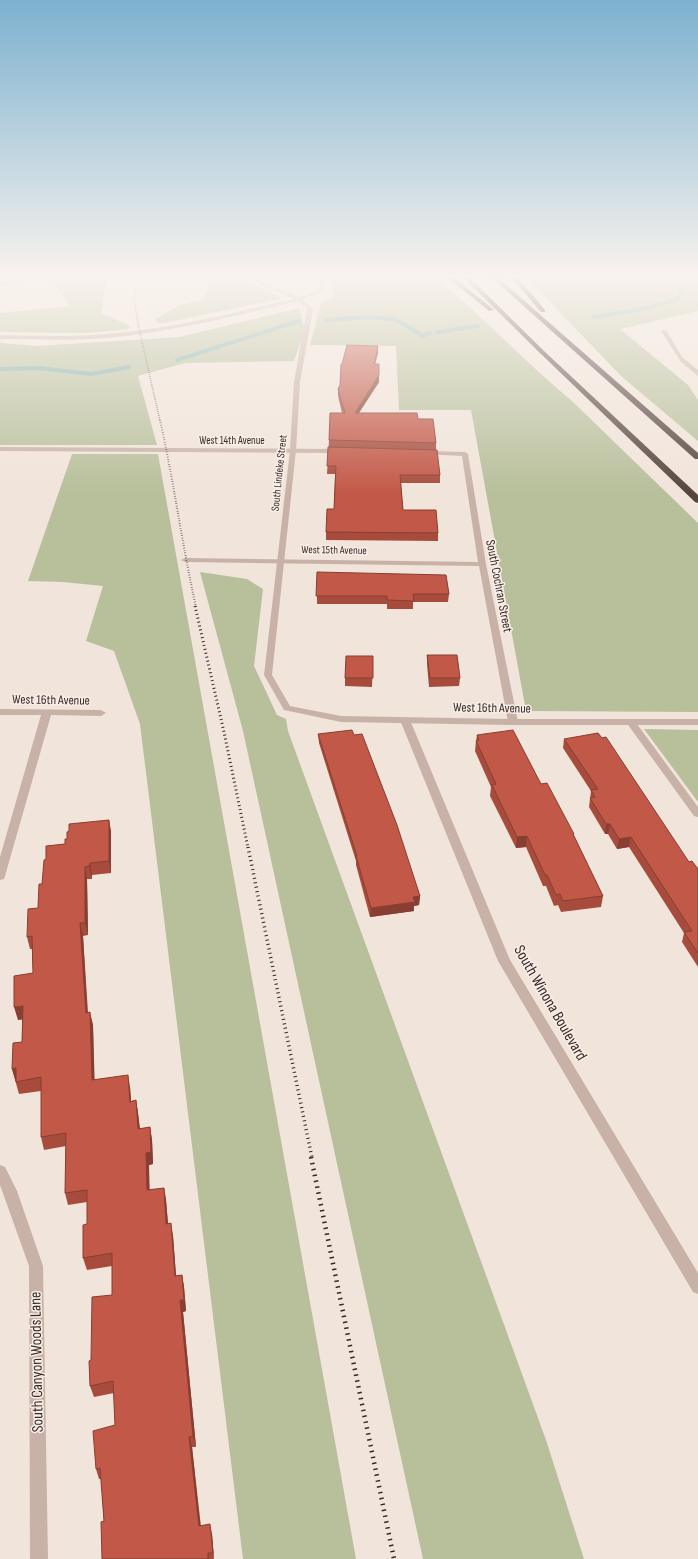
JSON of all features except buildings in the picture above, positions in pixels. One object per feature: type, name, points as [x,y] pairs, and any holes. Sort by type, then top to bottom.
[{"type":"highway","points":[[538,349],[542,352]]},
{"type":"highway","points":[[539,349],[698,500]]},
{"type":"highway","points":[[576,349],[698,457]]},
{"type":"street","name":"South Lindeke Street","points":[[287,708],[268,675],[293,450],[297,382],[303,349]]},
{"type":"street","points":[[675,349],[687,365],[696,367],[698,374]]},
{"type":"street","name":"West 14th Avenue","points":[[0,449],[293,450],[348,452]]},
{"type":"street","name":"South Cochran Street","points":[[418,453],[465,454],[482,564],[513,722]]},
{"type":"street","name":"West 15th Avenue","points":[[185,560],[482,564]]},
{"type":"street","name":"West 16th Avenue","points":[[287,708],[341,719],[513,722],[698,722]]},
{"type":"street","name":"West 16th Avenue","points":[[0,712],[102,713]]},
{"type":"street","points":[[0,876],[47,712]]},
{"type":"street","name":"South Winona Boulevard","points":[[405,720],[504,961],[698,1287]]},
{"type":"street","points":[[631,722],[698,814]]},
{"type":"street","name":"South Canyon Woods Lane","points":[[0,1171],[10,1191],[36,1266],[39,1559]]},
{"type":"green space","points":[[0,349],[298,349],[294,361],[185,363],[138,376],[157,445],[0,445]]},
{"type":"green space","points":[[396,349],[514,349],[572,401],[698,523],[698,712],[526,711],[471,410],[399,410]]},
{"type":"green space","points":[[595,349],[644,349],[688,385],[698,400],[698,441],[621,376]]},
{"type":"green space","points":[[72,454],[158,454],[356,1559],[243,1559],[140,724],[114,651],[86,641],[103,586],[63,582],[28,581]]},
{"type":"green space","points":[[200,572],[247,579],[263,589],[254,666],[277,715],[286,719],[288,731],[546,1440],[584,1559],[423,1559],[243,731]]},
{"type":"green space","points":[[644,729],[698,730],[698,802]]},
{"type":"waterway","points":[[177,360],[212,349]]},
{"type":"waterway","points":[[0,369],[40,368],[91,374],[129,367]]},
{"type":"railway","points":[[144,349],[160,421]]},
{"type":"railway","points":[[160,420],[196,607]]},
{"type":"railway","points":[[195,606],[224,732],[248,848]]},
{"type":"railway","points":[[248,847],[312,1158]]},
{"type":"railway","points":[[311,1157],[394,1559]]}]
